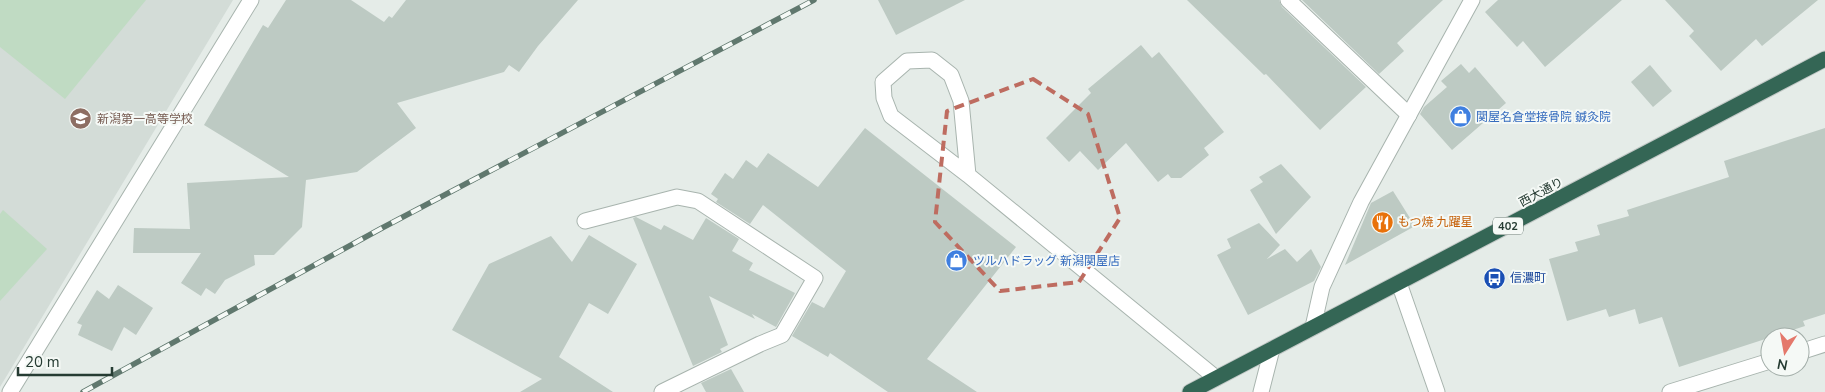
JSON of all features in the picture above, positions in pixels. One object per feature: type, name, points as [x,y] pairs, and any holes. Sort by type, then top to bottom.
[{"type":"highway","name":"西大通り","points":[[1190,392],[1825,59]]},
{"type":"street","points":[[10,392],[251,0]]},
{"type":"street","points":[[1288,0],[1409,115]]},
{"type":"street","points":[[1313,327],[1322,286],[1361,202],[1472,0]]},
{"type":"street","points":[[968,175],[961,101],[951,75],[932,60],[907,61],[883,82],[884,98],[891,116],[968,175],[1216,378]]},
{"type":"street","points":[[585,221],[677,197],[698,201],[815,278],[782,335],[662,392]]},
{"type":"street","points":[[1398,283],[1437,392]]},
{"type":"street","points":[[1810,349],[1825,344]]},
{"type":"street","points":[[1261,392],[1272,349]]},
{"type":"street","points":[[1670,392],[1760,364]]},
{"type":"highlighted area","points":[[1033,79],[1088,114],[1120,218],[1079,282],[1000,291],[935,222],[947,111]]},
{"type":"shaded area","name":"新潟第一高等学校","points":[[0,0],[233,0],[0,387]]},
{"type":"green space","points":[[0,0],[146,0],[65,99],[0,47]]},
{"type":"green space","points":[[3,210],[47,249],[0,301],[0,214]]},
{"type":"building","points":[[286,0],[351,0],[384,22],[389,16],[392,18],[406,0],[578,0],[538,46],[519,72],[509,65],[504,72],[397,103],[416,128],[357,172],[306,180],[302,227],[274,255],[254,255],[255,265],[225,280],[215,294],[206,288],[201,296],[181,283],[201,253],[133,253],[134,228],[190,229],[187,183],[289,177],[204,125],[263,25],[268,28]]},
{"type":"building","points":[[878,0],[965,0],[896,35]]},
{"type":"building","points":[[1187,0],[1279,0],[1282,7],[1366,87],[1320,130],[1266,74],[1264,75]]},
{"type":"building","points":[[1302,0],[1443,0],[1397,43],[1404,51],[1379,74]]},
{"type":"building","points":[[1498,0],[1622,0],[1545,67],[1523,41],[1517,47],[1485,12]]},
{"type":"building","points":[[1665,0],[1818,0],[1762,46],[1756,39],[1721,71],[1689,36],[1694,31]]},
{"type":"building","points":[[1141,45],[1152,58],[1159,52],[1224,132],[1204,148],[1209,155],[1181,178],[1171,178],[1168,174],[1158,182],[1126,143],[1098,170],[1080,151],[1069,162],[1046,138],[1091,93],[1088,89]]},
{"type":"building","points":[[1461,64],[1469,73],[1475,67],[1506,103],[1452,150],[1420,114],[1424,107],[1447,87],[1441,81]]},
{"type":"building","points":[[1650,65],[1672,91],[1653,107],[1631,82]]},
{"type":"building","points":[[865,128],[1016,247],[927,359],[977,392],[888,392],[830,353],[828,357],[792,336],[812,302],[824,308],[846,271],[763,205],[750,224],[716,202],[718,199],[711,194],[725,173],[733,179],[746,160],[757,168],[768,153],[818,187]]},
{"type":"building","points":[[1825,128],[1825,314],[1803,321],[1805,326],[1802,327],[1760,327],[1760,341],[1679,367],[1662,317],[1639,324],[1635,309],[1609,317],[1606,309],[1567,321],[1549,259],[1578,251],[1575,242],[1600,235],[1597,225],[1629,216],[1627,210],[1729,177],[1724,161]]},
{"type":"building","points":[[1281,164],[1311,197],[1276,234],[1250,190],[1263,182],[1259,177]]},
{"type":"building","points":[[1393,191],[1415,226],[1345,265],[1371,203]]},
{"type":"building","points":[[636,217],[661,230],[664,225],[693,240],[706,218],[739,239],[732,251],[753,263],[749,270],[795,293],[776,327],[752,314],[755,319],[709,296],[728,345],[720,349],[722,352],[693,366],[633,218]]},
{"type":"building","points":[[1259,223],[1280,245],[1267,259],[1285,249],[1297,262],[1311,249],[1321,267],[1314,281],[1248,315],[1217,255],[1231,248],[1227,239]]},
{"type":"building","points":[[589,235],[637,264],[608,314],[589,303],[559,357],[613,392],[520,392],[542,379],[452,330],[489,264],[551,236],[572,262]]},
{"type":"building","points":[[118,285],[153,308],[136,335],[124,327],[112,351],[78,335],[82,325],[77,323],[97,290],[109,299]]},
{"type":"building","points":[[731,369],[744,392],[706,392],[701,383]]},
{"type":"railway","points":[[83,392],[382,228],[814,0]]},
{"type":"place","name":"関屋名倉堂接骨院 鍼灸院","points":[[1460,117]]},
{"type":"place","name":"新潟第一高等学校","points":[[81,119]]},
{"type":"place","name":"もつ焼 九躍星","points":[[1382,222]]},
{"type":"place","name":"ツルハドラッグ 新潟関屋店","points":[[957,261]]},
{"type":"place","name":"信濃町","points":[[1494,278]]}]
